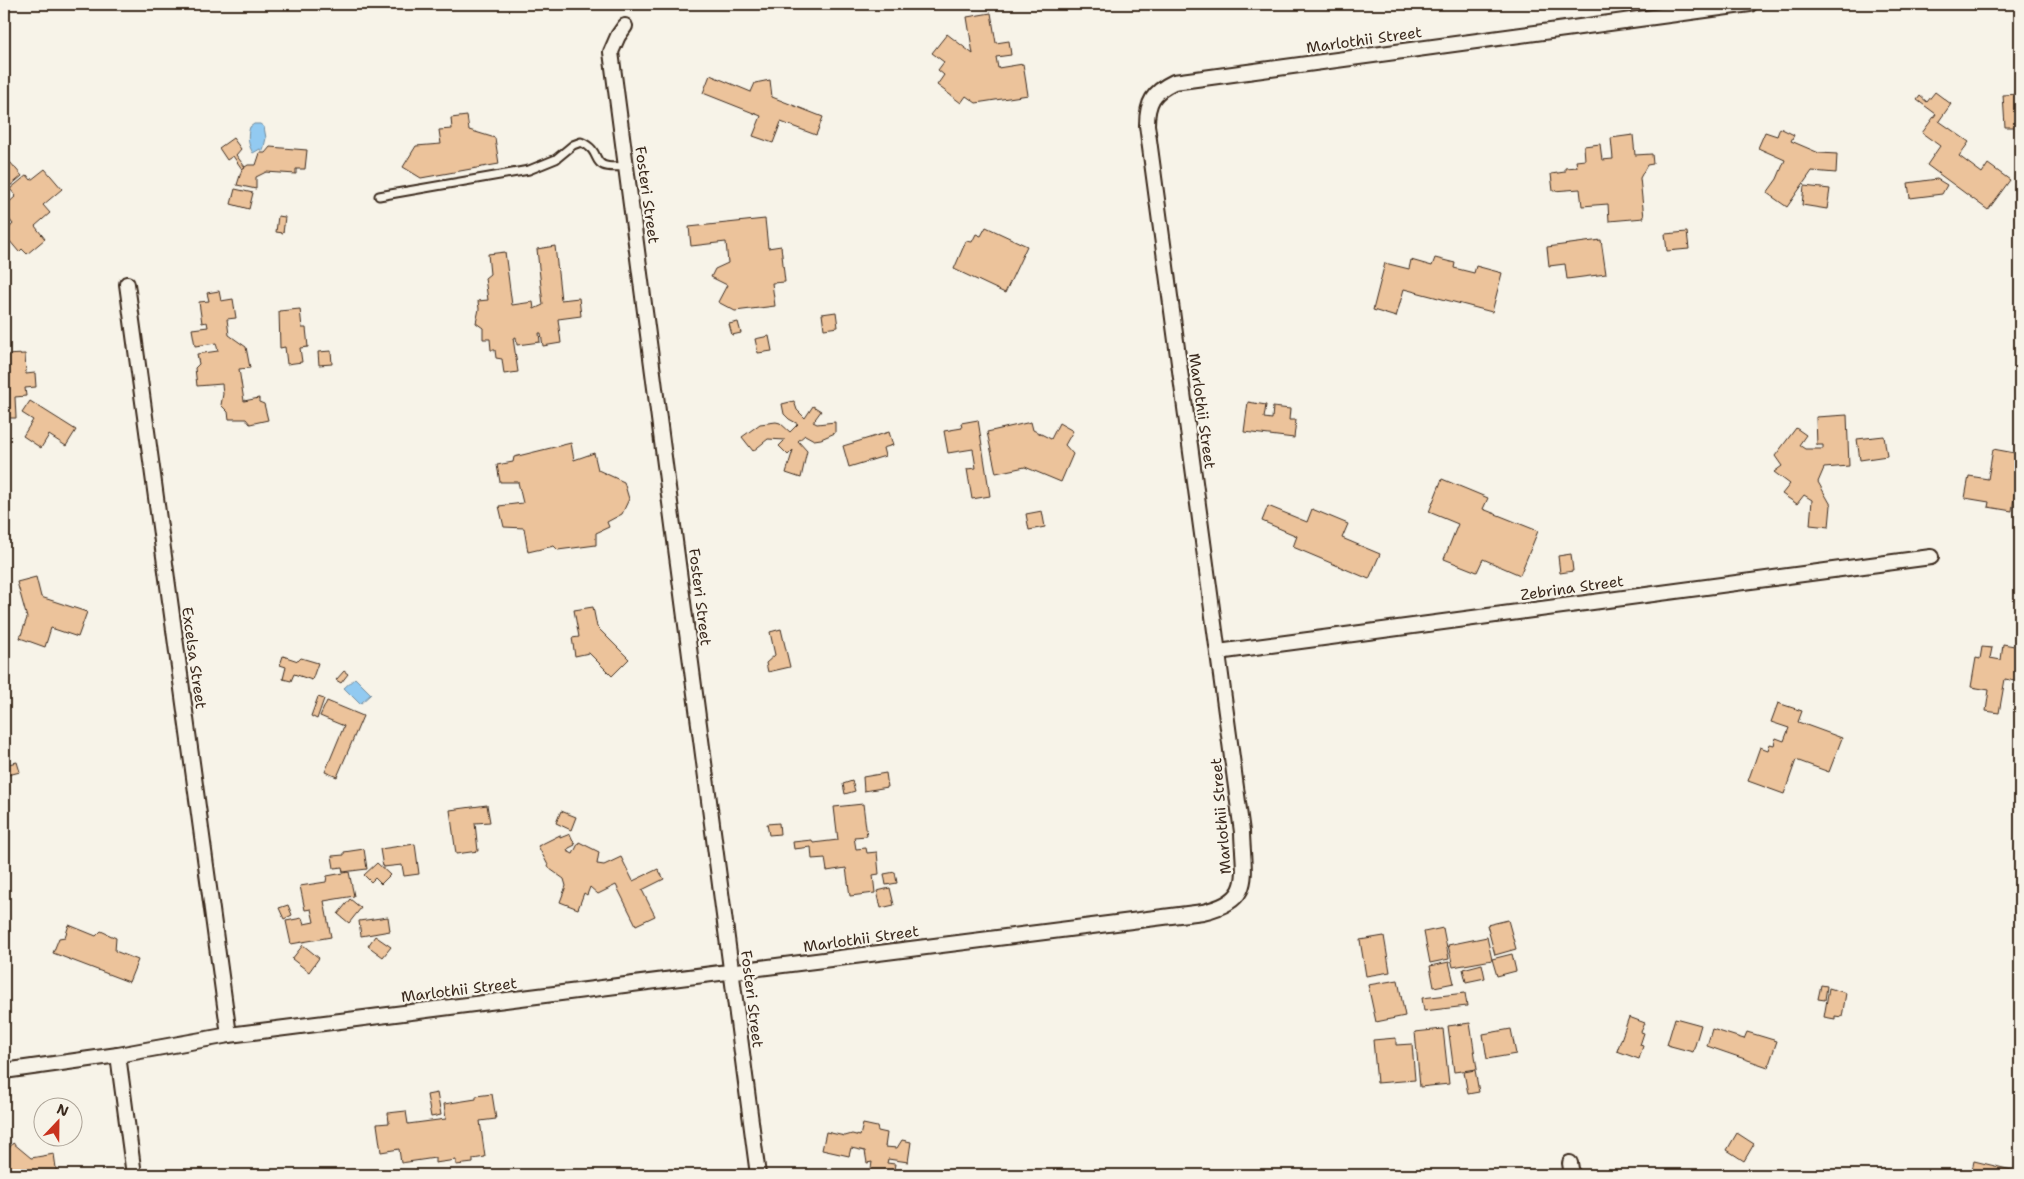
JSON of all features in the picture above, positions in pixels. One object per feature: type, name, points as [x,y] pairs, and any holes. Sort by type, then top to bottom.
[{"type":"street","name":"Marlothii Street","points":[[4,1071],[118,1055],[229,1036],[1203,912],[1228,904],[1238,895],[1243,884],[1242,832],[1147,125],[1148,107],[1153,98],[1166,86],[1174,82],[1716,6],[1750,4]]},
{"type":"street","name":"Fosteri Street","points":[[625,26],[618,36],[612,52],[758,1175]]},
{"type":"street","name":"Excelsa Street","points":[[127,284],[229,1036]]},
{"type":"street","name":"Zebrina Street","points":[[1218,652],[1931,557]]},
{"type":"street","points":[[118,1055],[134,1175]]},
{"type":"lane","points":[[379,196],[529,170],[556,159],[573,145],[581,142],[588,145],[603,167],[626,166]]},
{"type":"water","points":[[254,124],[260,124],[264,127],[266,138],[263,151],[260,149],[253,153],[248,137],[250,127]]},
{"type":"water","points":[[355,678],[371,694],[360,704],[344,688]]},
{"type":"building","points":[[991,13],[996,43],[1009,41],[1011,55],[996,57],[998,68],[1023,64],[1028,95],[976,103],[966,96],[961,103],[937,85],[944,75],[938,70],[944,62],[932,53],[947,34],[973,54],[967,17]]},
{"type":"building","points":[[710,75],[751,92],[755,83],[770,80],[772,97],[823,117],[816,135],[781,122],[773,143],[753,136],[761,116],[703,93]]},
{"type":"building","points":[[1935,92],[1951,104],[1939,121],[1969,142],[1959,156],[1982,173],[1988,164],[2010,180],[1988,210],[1927,165],[1940,146],[1922,133],[1936,114],[1917,100],[1920,96],[1927,102]]},
{"type":"building","points":[[2020,94],[2020,170],[2018,170],[2015,127],[2005,127],[2003,95]]},
{"type":"building","points":[[467,116],[469,130],[495,138],[499,164],[421,178],[403,167],[416,146],[441,144],[439,130],[452,129],[451,118]]},
{"type":"building","points":[[1780,128],[1794,135],[1791,141],[1819,153],[1837,154],[1836,173],[1812,171],[1787,207],[1767,193],[1777,179],[1785,160],[1758,148],[1765,132],[1777,136]]},
{"type":"building","points":[[1633,135],[1635,155],[1652,154],[1653,164],[1647,165],[1640,178],[1644,218],[1609,221],[1608,204],[1582,206],[1580,189],[1553,191],[1551,174],[1565,172],[1565,168],[1577,167],[1576,161],[1585,160],[1584,146],[1600,144],[1602,160],[1613,159],[1611,138]]},
{"type":"building","points":[[233,138],[241,149],[236,155],[245,167],[242,169],[233,156],[227,160],[219,148]]},
{"type":"building","points":[[270,147],[307,150],[305,169],[296,169],[296,174],[266,172],[256,177],[256,189],[237,185],[242,169],[248,165],[256,165],[260,153],[265,153]]},
{"type":"building","points":[[10,162],[22,176],[10,186],[4,178],[4,167]]},
{"type":"building","points":[[45,169],[62,189],[43,205],[50,213],[35,226],[45,239],[27,254],[22,249],[19,252],[4,234],[13,224],[4,213],[4,207],[16,196],[10,189],[27,175],[31,180]]},
{"type":"building","points":[[1937,179],[1947,185],[1942,194],[1910,198],[1908,183]]},
{"type":"building","points":[[1804,186],[1830,189],[1827,209],[1802,205]]},
{"type":"building","points":[[235,189],[253,193],[249,209],[231,204]]},
{"type":"building","points":[[278,216],[285,217],[283,233],[276,232]]},
{"type":"building","points":[[765,219],[768,248],[781,246],[785,282],[772,283],[775,306],[735,311],[718,302],[727,285],[711,277],[715,269],[728,263],[726,242],[691,246],[689,227]]},
{"type":"building","points":[[986,227],[1027,246],[1005,293],[954,269],[966,241],[972,242],[976,234],[981,236]]},
{"type":"building","points":[[1687,232],[1689,249],[1667,251],[1665,234]]},
{"type":"building","points":[[1601,240],[1606,274],[1567,279],[1565,264],[1549,266],[1547,247]]},
{"type":"building","points":[[555,246],[561,300],[579,298],[581,316],[558,319],[561,343],[543,346],[541,333],[539,333],[540,342],[517,345],[516,337],[513,338],[518,372],[504,374],[502,359],[496,358],[495,350],[491,350],[490,339],[483,339],[483,328],[476,323],[479,309],[478,301],[488,300],[485,278],[490,274],[488,254],[505,252],[512,305],[533,302],[534,309],[543,305],[537,249]]},
{"type":"building","points":[[1435,258],[1455,263],[1454,268],[1474,273],[1476,266],[1502,273],[1492,312],[1404,289],[1396,317],[1373,310],[1385,263],[1409,269],[1411,260],[1432,266]]},
{"type":"building","points":[[219,291],[221,301],[233,299],[236,318],[227,319],[229,335],[246,347],[250,368],[239,369],[244,401],[259,398],[259,402],[264,404],[268,420],[250,424],[246,419],[229,419],[228,412],[221,405],[222,384],[197,386],[195,368],[199,364],[197,354],[218,351],[216,343],[195,346],[192,329],[208,327],[207,322],[202,323],[199,302],[209,301],[207,293]]},
{"type":"building","points":[[300,309],[302,328],[306,328],[308,347],[300,348],[302,362],[287,364],[285,347],[280,348],[279,311]]},
{"type":"building","points":[[836,312],[838,327],[824,329],[822,314]]},
{"type":"building","points":[[738,322],[741,333],[732,335],[729,324]]},
{"type":"building","points":[[769,336],[772,351],[758,353],[755,339]]},
{"type":"building","points":[[331,351],[332,364],[319,365],[318,352]]},
{"type":"building","points":[[25,354],[26,374],[35,373],[36,387],[25,388],[26,396],[15,397],[16,418],[8,418],[7,402],[4,403],[4,355]]},
{"type":"building","points":[[30,401],[76,430],[66,446],[49,435],[41,448],[23,436],[33,420],[22,413]]},
{"type":"building","points":[[794,401],[797,410],[805,418],[813,406],[821,411],[813,422],[817,424],[835,422],[835,433],[814,440],[805,435],[798,441],[807,451],[801,478],[786,473],[793,450],[788,455],[779,446],[785,440],[768,439],[753,451],[742,437],[760,424],[776,422],[780,423],[790,432],[798,424],[784,414],[782,404]]},
{"type":"building","points":[[1248,402],[1266,405],[1264,418],[1272,419],[1273,407],[1290,409],[1289,420],[1296,420],[1294,438],[1244,432]]},
{"type":"building","points":[[1847,415],[1849,466],[1824,468],[1818,482],[1831,505],[1829,527],[1810,525],[1812,500],[1804,495],[1797,504],[1782,494],[1790,484],[1774,472],[1782,466],[1775,456],[1796,428],[1806,435],[1799,445],[1805,449],[1823,449],[1823,445],[1817,445],[1816,417]]},
{"type":"building","points":[[978,420],[990,496],[972,499],[967,469],[976,468],[973,449],[948,453],[944,431],[962,428],[961,423]]},
{"type":"building","points":[[1031,422],[1033,430],[1051,439],[1059,423],[1073,431],[1065,445],[1073,454],[1061,482],[1025,467],[996,473],[987,432]]},
{"type":"building","points":[[889,432],[893,445],[883,448],[885,456],[849,467],[843,446]]},
{"type":"building","points":[[1884,436],[1887,456],[1860,460],[1857,439]]},
{"type":"building","points":[[571,443],[574,460],[594,453],[598,470],[624,482],[629,499],[622,514],[607,522],[609,527],[596,533],[596,545],[558,550],[554,546],[528,552],[524,528],[504,527],[499,506],[523,503],[518,482],[500,482],[497,465],[513,462],[514,457]]},
{"type":"building","points":[[1993,449],[2020,454],[2020,492],[2015,492],[2012,511],[1988,507],[1989,502],[1965,498],[1969,476],[1988,479]]},
{"type":"building","points":[[1442,479],[1488,498],[1483,509],[1538,531],[1520,575],[1483,559],[1477,572],[1444,559],[1458,524],[1429,512]]},
{"type":"building","points":[[1268,506],[1307,522],[1312,509],[1348,524],[1342,538],[1380,554],[1369,579],[1293,547],[1297,536],[1262,521]]},
{"type":"building","points":[[1042,511],[1045,527],[1029,530],[1026,514]]},
{"type":"building","points":[[1571,554],[1573,571],[1560,573],[1558,556]]},
{"type":"building","points":[[36,577],[41,597],[87,612],[78,637],[51,628],[45,647],[20,638],[27,618],[17,582]]},
{"type":"building","points":[[593,607],[597,627],[629,659],[612,676],[589,653],[575,656],[572,638],[579,637],[574,610]]},
{"type":"building","points":[[781,629],[790,667],[768,672],[766,663],[775,655],[770,632]]},
{"type":"building","points":[[2003,644],[2020,647],[2020,682],[2005,679],[1999,713],[1986,711],[1989,690],[1971,687],[1976,658],[1980,659],[1982,647],[1992,648],[1990,658],[2001,660]]},
{"type":"building","points":[[283,656],[298,661],[301,658],[318,663],[312,680],[294,674],[291,681],[283,679],[286,667],[280,665]]},
{"type":"building","points":[[344,671],[348,674],[341,683],[336,680]]},
{"type":"building","points":[[318,697],[324,699],[317,719],[311,716]]},
{"type":"building","points":[[327,701],[363,716],[337,777],[325,772],[344,726],[320,716]]},
{"type":"building","points":[[1778,703],[1802,711],[1798,722],[1842,738],[1829,772],[1796,760],[1784,794],[1748,781],[1760,747],[1768,750],[1770,744],[1774,745],[1776,738],[1784,741],[1789,728],[1771,722]]},
{"type":"building","points":[[17,762],[20,772],[4,776],[4,765]]},
{"type":"building","points":[[886,773],[888,787],[864,791],[863,777]]},
{"type":"building","points":[[852,781],[855,791],[845,794],[843,784]]},
{"type":"building","points":[[863,804],[867,836],[854,837],[856,849],[866,848],[867,853],[877,852],[879,874],[873,875],[875,893],[850,896],[846,868],[827,871],[825,858],[812,859],[811,847],[794,849],[793,842],[812,840],[813,843],[838,840],[834,807]]},
{"type":"building","points":[[487,805],[490,822],[475,823],[478,851],[456,854],[450,810]]},
{"type":"building","points":[[561,811],[576,817],[571,830],[556,823]]},
{"type":"building","points":[[779,823],[780,834],[769,835],[767,824]]},
{"type":"building","points":[[570,834],[575,845],[567,851],[573,854],[579,842],[599,852],[597,864],[604,865],[621,857],[633,881],[658,869],[664,879],[642,890],[655,916],[636,925],[616,885],[598,894],[590,887],[587,895],[584,893],[578,909],[560,902],[566,886],[564,879],[550,869],[538,846],[560,835],[560,838]]},
{"type":"building","points":[[415,844],[419,874],[404,876],[402,865],[383,867],[380,849]]},
{"type":"building","points":[[364,849],[367,869],[343,872],[342,867],[334,868],[332,856],[344,855],[344,852]]},
{"type":"building","points":[[377,863],[390,875],[381,884],[375,878],[371,882],[364,875]]},
{"type":"building","points":[[349,872],[354,896],[324,901],[331,937],[291,944],[286,921],[302,918],[304,924],[314,922],[311,909],[305,910],[300,886],[326,882],[327,876]]},
{"type":"building","points":[[895,872],[897,883],[886,885],[884,874]]},
{"type":"building","points":[[890,888],[894,905],[881,908],[877,891]]},
{"type":"building","points":[[350,899],[361,908],[349,923],[338,914]]},
{"type":"building","points":[[288,905],[292,915],[284,919],[279,908]]},
{"type":"building","points":[[388,917],[390,931],[361,936],[359,921]]},
{"type":"building","points":[[1508,920],[1516,949],[1495,955],[1487,925]]},
{"type":"building","points":[[69,925],[96,936],[101,931],[116,938],[115,951],[138,960],[129,982],[53,953],[59,938],[65,937]]},
{"type":"building","points":[[1443,928],[1449,959],[1430,963],[1424,932]]},
{"type":"building","points":[[375,936],[391,947],[383,957],[368,946]]},
{"type":"building","points":[[1384,936],[1390,972],[1366,976],[1360,940]]},
{"type":"building","points":[[1487,937],[1492,960],[1453,967],[1448,945]]},
{"type":"building","points":[[303,945],[319,958],[309,972],[292,959]]},
{"type":"building","points":[[1512,954],[1516,971],[1497,976],[1492,959]]},
{"type":"building","points":[[1449,962],[1454,983],[1434,987],[1430,966]]},
{"type":"building","points":[[1482,964],[1485,978],[1466,982],[1463,969]]},
{"type":"building","points":[[1398,980],[1405,1016],[1376,1022],[1368,985]]},
{"type":"building","points":[[1821,985],[1827,986],[1825,1000],[1818,999]]},
{"type":"building","points":[[1829,988],[1846,993],[1842,1017],[1835,1016],[1835,1019],[1824,1017]]},
{"type":"building","points":[[1465,993],[1467,1006],[1424,1011],[1422,998]]},
{"type":"building","points":[[1629,1017],[1645,1023],[1641,1032],[1644,1033],[1640,1045],[1643,1046],[1639,1059],[1617,1051]]},
{"type":"building","points":[[1675,1018],[1701,1025],[1693,1052],[1667,1045]]},
{"type":"building","points":[[1470,1023],[1477,1069],[1454,1072],[1448,1026]]},
{"type":"building","points":[[1443,1029],[1449,1084],[1420,1087],[1415,1032]]},
{"type":"building","points":[[1511,1029],[1516,1054],[1487,1059],[1483,1034]]},
{"type":"building","points":[[1712,1029],[1744,1039],[1747,1032],[1777,1041],[1768,1067],[1707,1046]]},
{"type":"building","points":[[1396,1038],[1396,1045],[1412,1044],[1415,1080],[1377,1083],[1373,1040]]},
{"type":"building","points":[[1475,1070],[1479,1092],[1468,1094],[1464,1072]]},
{"type":"building","points":[[437,1093],[441,1115],[431,1117],[427,1095]]},
{"type":"building","points":[[492,1094],[496,1119],[480,1121],[485,1157],[473,1159],[473,1163],[456,1165],[456,1160],[435,1163],[435,1158],[401,1163],[399,1149],[381,1152],[377,1124],[389,1123],[388,1113],[406,1111],[408,1124],[446,1119],[444,1104],[476,1099],[476,1096]]},
{"type":"building","points":[[863,1124],[877,1127],[878,1131],[887,1133],[885,1147],[897,1148],[902,1140],[911,1142],[908,1162],[888,1159],[887,1163],[895,1164],[893,1175],[870,1175],[872,1162],[867,1163],[865,1151],[851,1148],[849,1156],[822,1150],[826,1132],[845,1136],[852,1134],[860,1136]]},
{"type":"building","points":[[1737,1133],[1754,1144],[1744,1161],[1727,1150]]},
{"type":"building","points":[[13,1143],[31,1158],[54,1154],[57,1175],[6,1175],[4,1155]]},
{"type":"building","points":[[1974,1161],[2020,1172],[2020,1175],[1971,1175]]}]
